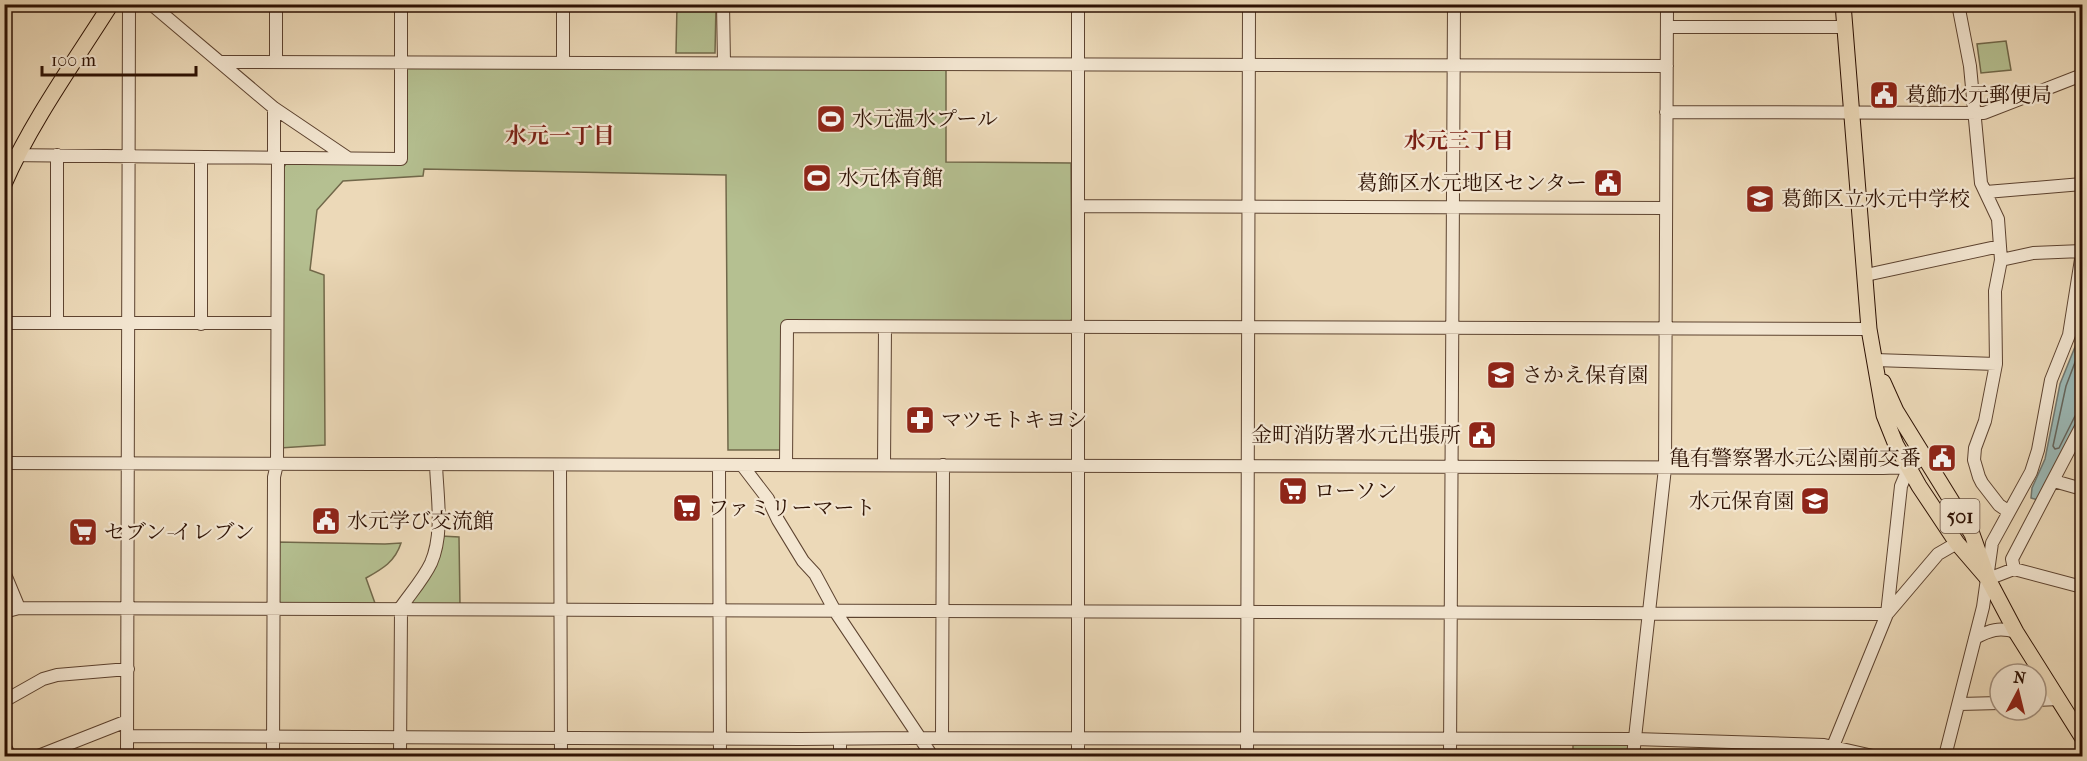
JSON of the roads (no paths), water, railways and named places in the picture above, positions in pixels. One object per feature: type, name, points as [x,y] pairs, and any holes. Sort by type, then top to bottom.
[{"type":"main road","points":[[4,183],[11,155],[111,4]]},
{"type":"main road","name":"501","points":[[1843,4],[1869,329],[1884,415],[1888,429],[1909,467],[1957,543],[1988,579]]},
{"type":"main road","name":"501","points":[[1875,360],[1890,398],[1924,458],[1972,534],[1988,579],[2016,632],[2082,737]]},
{"type":"street","points":[[127,756],[129,4]]},
{"type":"street","points":[[152,4],[274,108],[348,158]]},
{"type":"street","points":[[276,4],[276,62]]},
{"type":"street","points":[[11,155],[401,159],[401,4]]},
{"type":"street","points":[[563,4],[563,63]]},
{"type":"street","points":[[723,4],[724,63]]},
{"type":"street","points":[[1078,4],[1078,756]]},
{"type":"street","points":[[1247,756],[1249,4]]},
{"type":"street","points":[[1449,756],[1454,4]]},
{"type":"street","points":[[1633,756],[1665,468],[1667,4]]},
{"type":"street","points":[[1958,4],[1971,66],[1981,183],[1998,219],[2000,254],[1995,291],[1996,364],[1985,421],[1975,448],[1974,460],[1982,483],[1999,505],[2009,512]]},
{"type":"street","points":[[1667,27],[1845,27]]},
{"type":"street","points":[[220,62],[1667,66]]},
{"type":"street","points":[[1666,112],[1984,113],[2082,75]]},
{"type":"street","points":[[273,756],[274,477],[277,464],[274,108]]},
{"type":"street","points":[[57,155],[57,323]]},
{"type":"street","points":[[201,158],[201,324]]},
{"type":"street","points":[[1986,192],[2082,184]]},
{"type":"street","points":[[1078,207],[1666,208]]},
{"type":"street","points":[[1866,275],[1991,248],[2000,254],[2082,252],[2069,335],[2051,380],[2038,450],[2031,472],[1992,543],[1988,579],[1976,638],[1945,756]]},
{"type":"street","points":[[4,323],[277,323]]},
{"type":"street","points":[[786,465],[787,326],[1869,329]]},
{"type":"street","points":[[884,465],[885,327]]},
{"type":"street","points":[[1875,360],[1996,364]]},
{"type":"street","points":[[2014,569],[2012,559],[2082,426]]},
{"type":"street","points":[[4,463],[1665,468],[1909,467],[1924,458]]},
{"type":"street","points":[[400,756],[400,610],[431,564],[436,548],[438,531],[436,464]]},
{"type":"street","points":[[560,465],[561,756]]},
{"type":"street","points":[[719,465],[720,756]]},
{"type":"street","points":[[742,465],[768,499],[803,561],[814,574],[835,611],[932,756]]},
{"type":"street","points":[[942,738],[943,465]]},
{"type":"street","points":[[1831,751],[1887,614],[1901,486],[1909,467]]},
{"type":"street","points":[[2054,481],[2082,489]]},
{"type":"street","points":[[4,612],[19,608],[127,608],[1887,614],[1938,554],[1957,543]]},
{"type":"street","points":[[1988,579],[2014,569],[2082,587]]},
{"type":"street","points":[[4,572],[19,608]]},
{"type":"street","points":[[1976,638],[1994,628],[2016,632]]},
{"type":"street","points":[[4,701],[42,679],[57,675],[128,669]]},
{"type":"street","points":[[2048,699],[2059,699]]},
{"type":"street","points":[[1959,704],[1988,703]]},
{"type":"street","points":[[38,756],[127,721]]},
{"type":"street","points":[[127,736],[1635,739],[1831,751],[1873,756]]},
{"type":"street","points":[[840,739],[840,756]]},
{"type":"street","points":[[4,745],[10,756]]},
{"type":"water","points":[[2082,323],[2082,413],[2038,500],[2031,498],[2032,488],[2045,459],[2060,384],[2081,332]]},
{"type":"place","name":"葛飾水元郵便局","points":[[1884,95]]},
{"type":"place","name":"水元温水プール","points":[[831,119]]},
{"type":"place","name":"水元体育館","points":[[817,178]]},
{"type":"place","name":"葛飾区水元地区センター","points":[[1608,183]]},
{"type":"place","name":"葛飾区立水元中学校","points":[[1760,199]]},
{"type":"place","name":"さかえ保育園","points":[[1501,375]]},
{"type":"place","name":"マツモトキヨシ","points":[[920,420]]},
{"type":"place","name":"金町消防署水元出張所","points":[[1482,435]]},
{"type":"place","name":"亀有警察署水元公園前交番","points":[[1942,458]]},
{"type":"place","name":"ローソン","points":[[1293,491]]},
{"type":"place","name":"水元保育園","points":[[1815,501]]},
{"type":"place","name":"ファミリーマート","points":[[687,508]]},
{"type":"place","name":"水元学び交流館","points":[[326,521]]},
{"type":"place","name":"セブン-イレブン","points":[[83,532]]},
{"type":"district","name":"水元一丁目","points":[[560,135]]},
{"type":"district","name":"水元三丁目","points":[[1459,140]]}]
